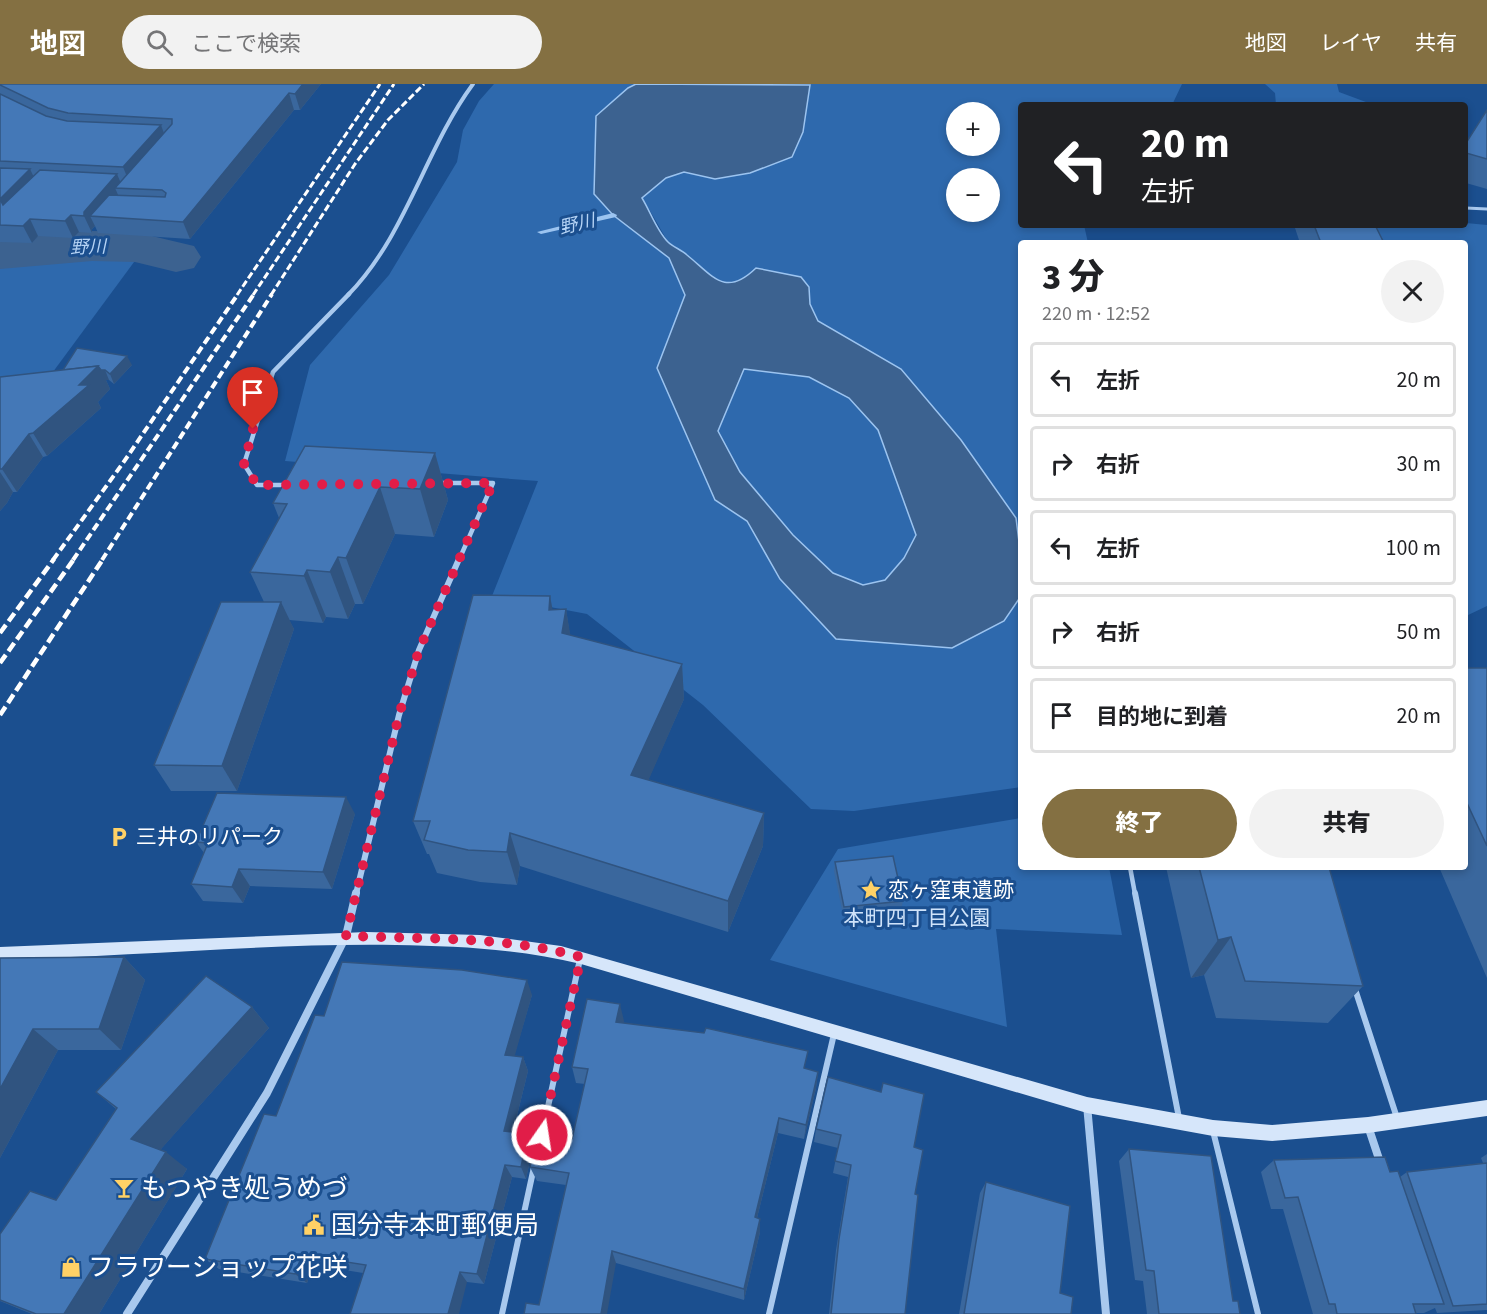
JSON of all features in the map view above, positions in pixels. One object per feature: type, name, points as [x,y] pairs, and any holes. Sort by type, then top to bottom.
[{"type":"street","points":[[304,484],[257,485],[244,464],[273,372],[356,287],[376,259],[430,163],[456,107],[473,84]]},
{"type":"street","points":[[127,1314],[267,1093],[346,936],[399,715],[419,650],[493,483],[434,483]]},
{"type":"street","points":[[0,953],[346,936],[484,940],[558,951],[581,957],[1087,1105],[1213,1128],[1272,1133],[1368,1125],[1487,1108]]},
{"type":"street","points":[[1087,1105],[1106,1314]]},
{"type":"street","points":[[1368,1125],[1383,1170]]},
{"type":"lane","points":[[1468,208],[1487,209]]},
{"type":"lane","points":[[1131,870],[1180,1122]]},
{"type":"lane","points":[[538,1153],[581,957]]},
{"type":"lane","points":[[1351,977],[1398,1120]]},
{"type":"lane","points":[[769,1314],[835,1031]]},
{"type":"lane","points":[[1213,1128],[1258,1314]]},
{"type":"lane","points":[[502,1314],[535,1164]]},
{"type":"green space","points":[[494,84],[636,84],[628,88],[595,163],[594,194],[613,215],[669,258],[685,295],[657,368],[715,500],[747,521],[780,579],[1003,621],[1018,600],[1018,787],[854,811],[811,809],[703,705],[587,614],[492,596],[538,481],[285,461],[310,365],[389,275],[457,162],[463,130],[479,101]]},
{"type":"green space","points":[[810,84],[1182,84],[1173,102],[1018,102],[1018,228],[1085,228],[1087,240],[1018,240],[1018,534],[1016,518],[961,440],[901,369],[817,321],[810,304],[809,287],[743,281],[725,283],[713,278],[686,254],[668,242],[642,197],[666,178],[684,172],[716,179],[750,173],[803,132]]},
{"type":"green space","points":[[1265,84],[1337,84],[1339,92],[1366,102],[1276,102],[1275,93]]},
{"type":"green space","points":[[1468,223],[1487,225],[1487,606],[1468,615],[1468,240],[1381,240],[1376,228],[1468,228]]},
{"type":"green space","points":[[113,251],[137,258],[47,380],[0,386],[0,262]]},
{"type":"green space","points":[[744,369],[809,377],[849,398],[878,430],[916,535],[904,558],[885,580],[863,585],[833,573],[793,535],[740,472],[718,431]]},
{"type":"green space","name":"本町四丁目公園","points":[[1018,819],[1018,870],[1110,870],[1122,935],[996,929],[1007,1027],[770,960],[838,849]]},
{"type":"shaded area","points":[[636,84],[810,85],[803,132],[792,157],[750,173],[715,179],[684,172],[666,178],[642,198],[657,227],[668,242],[712,276],[727,283],[736,282],[756,268],[801,277],[809,287],[810,304],[818,321],[901,369],[961,440],[1016,518],[1018,600],[1004,621],[952,648],[836,639],[780,579],[747,521],[715,500],[657,368],[685,295],[669,258],[613,215],[594,194],[596,116],[628,88]],"holes":[[[744,369],[809,377],[849,398],[878,430],[916,535],[904,558],[885,580],[863,585],[833,573],[793,535],[740,472],[718,431]]]},
{"type":"building","points":[[0,84],[303,84],[295,94],[289,93],[183,222],[90,216],[109,195],[165,197],[166,193],[162,190],[115,188],[172,124],[172,119],[68,113],[48,108]]},
{"type":"building","points":[[0,94],[46,116],[67,121],[161,125],[123,167],[0,161]]},
{"type":"building","points":[[1487,110],[1487,159],[1468,154],[1468,140]]},
{"type":"building","points":[[0,168],[30,169],[0,199]]},
{"type":"building","points":[[40,170],[117,174],[84,212],[84,216],[71,215],[65,221],[30,219],[23,226],[0,225],[0,199],[3,205]]},
{"type":"building","points":[[1315,228],[1376,228],[1382,240],[1320,240]]},
{"type":"building","points":[[77,348],[127,356],[110,374],[98,366],[63,370]]},
{"type":"building","points":[[98,366],[79,385],[89,385],[29,434],[0,469],[0,377]]},
{"type":"building","points":[[305,446],[435,453],[420,489],[380,487],[346,558],[338,557],[330,572],[307,570],[304,576],[250,572],[287,504],[273,503]]},
{"type":"building","points":[[473,595],[550,596],[549,610],[566,609],[562,633],[682,664],[631,775],[764,813],[728,901],[510,833],[507,852],[468,850],[424,840],[430,821],[413,821]]},
{"type":"building","points":[[221,602],[281,602],[222,766],[154,765]]},
{"type":"building","points":[[1468,668],[1487,668],[1487,846],[1468,805]]},
{"type":"building","points":[[217,793],[346,797],[323,872],[239,869],[232,887],[191,884],[208,843],[196,842]]},
{"type":"building","points":[[893,856],[903,901],[844,907],[835,862]]},
{"type":"building","points":[[1200,870],[1330,870],[1363,986],[1245,981],[1231,937],[1218,940]]},
{"type":"building","points":[[124,957],[99,1029],[33,1029],[0,1089],[0,958]]},
{"type":"building","points":[[342,962],[462,970],[527,980],[505,1055],[523,1057],[504,1131],[528,1134],[521,1167],[505,1165],[477,1274],[460,1272],[448,1314],[350,1314],[366,1265],[302,1255],[295,1274],[205,1259],[264,1114],[276,1116],[315,1015],[324,1016]]},
{"type":"building","points":[[206,976],[252,1007],[131,1139],[166,1152],[64,1314],[36,1314],[0,1300],[0,1234],[30,1191],[56,1200],[117,1108],[96,1092]]},
{"type":"building","points":[[587,999],[620,1004],[616,1022],[704,1033],[706,1028],[808,1051],[804,1068],[818,1072],[806,1125],[779,1118],[755,1217],[760,1219],[744,1289],[612,1251],[601,1314],[524,1314],[526,1303],[539,1305],[569,1173],[530,1167],[538,1134],[572,1139],[588,1069],[572,1067]]},
{"type":"building","points":[[828,1077],[881,1092],[883,1083],[924,1094],[914,1147],[923,1150],[915,1194],[918,1195],[905,1314],[831,1314],[839,1239],[851,1165],[835,1161],[841,1135],[816,1129]]},
{"type":"building","points":[[1129,1149],[1211,1156],[1233,1301],[1238,1301],[1240,1314],[1159,1314],[1154,1271],[1146,1270]]},
{"type":"building","points":[[1385,1157],[1390,1172],[1398,1171],[1444,1304],[1413,1304],[1416,1314],[1337,1314],[1335,1304],[1329,1304],[1298,1197],[1285,1198],[1274,1160]]},
{"type":"building","points":[[1487,1163],[1487,1304],[1453,1306],[1407,1172]]},
{"type":"building","points":[[986,1182],[1070,1206],[1060,1293],[1073,1297],[1071,1314],[964,1314]]},
{"type":"waterway","name":"野川","points":[[541,232],[613,215]]},
{"type":"waterway","name":"野川","points":[[0,254],[92,246],[135,247],[176,257]]},
{"type":"railway","points":[[237,295],[380,84]]},
{"type":"railway","points":[[253,295],[394,84]]},
{"type":"railway","points":[[271,295],[355,164],[388,120],[424,84]]},
{"type":"railway","points":[[53,560],[123,463],[238,294]]},
{"type":"railway","points":[[73,560],[254,294]]},
{"type":"railway","points":[[102,560],[272,294]]},
{"type":"railway","points":[[0,633],[54,559]]},
{"type":"railway","points":[[0,663],[74,559]]},
{"type":"railway","points":[[0,715],[103,559]]},
{"type":"place","name":"三井のリパーク","points":[[119,837]]},
{"type":"place","name":"恋ヶ窪東遺跡","points":[[871,890]]},
{"type":"place","name":"もつやき処うめづ","points":[[124,1188]]},
{"type":"place","name":"国分寺本町郵便局","points":[[314,1225]]},
{"type":"place","name":"フラワーショップ花咲","points":[[71,1267]]},
{"type":"route","points":[[253,429],[244,464],[257,485],[493,483],[419,650],[399,715],[346,936],[484,940],[558,951],[581,957],[542,1135]]}]
